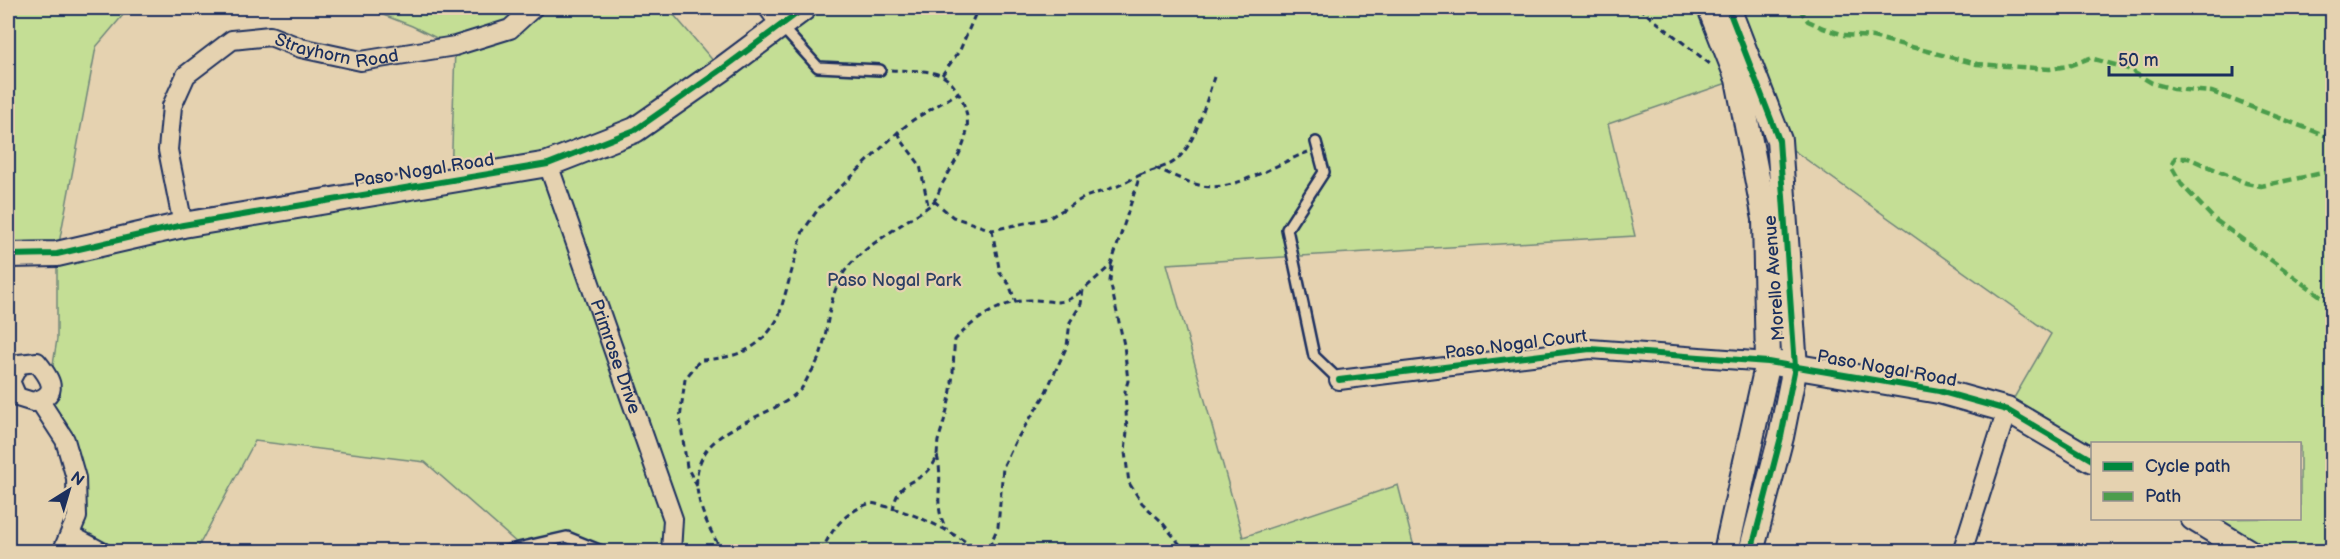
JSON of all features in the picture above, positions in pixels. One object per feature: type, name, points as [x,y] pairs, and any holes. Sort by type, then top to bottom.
[{"type":"street","name":"Strayhorn Road","points":[[183,225],[168,150],[172,106],[186,75],[232,40],[270,36],[301,48],[361,62],[455,46],[510,29],[532,8]]},
{"type":"street","name":"Paso Nogal Road","points":[[8,255],[57,254],[183,225],[548,164],[635,130],[721,70],[774,16],[804,8]]},
{"type":"street","name":"Morello Avenue","points":[[1710,8],[1738,79],[1765,219],[1768,362],[1726,552]]},
{"type":"street","name":"Morello Avenue","points":[[1728,8],[1779,140],[1795,367],[1781,437],[1751,552]]},
{"type":"street","name":"Primrose Drive","points":[[548,164],[673,519],[670,552]]},
{"type":"street","name":"Paso Nogal Court","points":[[1339,380],[1590,349],[1768,362]]},
{"type":"street","name":"Paso Nogal Road","points":[[1768,362],[1939,391],[2007,410],[2091,459]]},
{"type":"street","points":[[39,400],[65,440],[76,478],[77,517],[62,552]]},
{"type":"street","points":[[1962,552],[2007,410]]},
{"type":"street","points":[[2195,520],[2249,552]]},
{"type":"street","points":[[70,535],[102,552]]},
{"type":"lane","points":[[774,16],[818,67],[880,70]]},
{"type":"lane","points":[[1317,145],[1324,172],[1287,229],[1314,356],[1339,380]]},
{"type":"lane","points":[[501,552],[567,537],[604,552]]},
{"type":"path","points":[[942,75],[960,50],[978,8]]},
{"type":"path","points":[[1639,8],[1706,62],[1738,79]]},
{"type":"path","points":[[723,552],[705,517],[698,488],[698,473],[702,457],[710,446],[748,420],[796,394],[803,387],[817,364],[832,299],[845,272],[868,249],[934,201],[963,148],[968,134],[965,105],[951,82],[942,75],[925,70],[880,70]]},
{"type":"path","points":[[934,201],[953,217],[992,230],[1049,218],[1085,197],[1118,186],[1155,168],[1174,162],[1186,149],[1202,116],[1214,77]]},
{"type":"path","points":[[698,488],[687,467],[680,419],[685,380],[700,360],[734,356],[761,342],[772,329],[784,302],[798,243],[810,219],[829,197],[898,132],[936,105],[958,93]]},
{"type":"path","points":[[898,132],[920,165],[928,205]]},
{"type":"path","points":[[1155,168],[1203,186],[1233,185],[1317,145]]},
{"type":"path","points":[[1140,175],[1112,265],[1110,281],[1124,345],[1128,381],[1125,392],[1127,431],[1125,452],[1129,483],[1142,503],[1161,520],[1186,552]]},
{"type":"path","points":[[992,230],[1000,273],[1009,284],[1016,303]]},
{"type":"path","points":[[948,531],[941,520],[937,505],[940,468],[937,456],[952,382],[955,340],[981,316],[1005,305],[1030,300],[1056,303],[1069,301],[1112,265]]},
{"type":"path","points":[[821,552],[837,523],[847,514],[871,503],[916,517],[948,531],[982,552],[989,547],[998,527],[1003,468],[1015,442],[1043,398],[1067,346],[1070,322],[1081,304],[1083,290]]},
{"type":"path","points":[[893,510],[896,495],[903,486],[929,472],[937,456]]},
{"type":"green space","name":"Paso Nogal Park","points":[[8,8],[129,8],[96,47],[57,254],[451,181],[455,47],[412,26],[365,8],[668,8],[721,70],[804,8],[1709,8],[1733,81],[1608,124],[1635,236],[1167,264],[1243,537],[1398,485],[1415,551],[526,551],[425,462],[255,441],[196,551],[102,552],[70,535],[76,478],[39,400],[51,378],[57,339],[57,255],[8,255]]},
{"type":"green space","points":[[1728,8],[2332,8],[2332,551],[2249,551],[2195,520],[2301,520],[2301,442],[2091,442],[2091,459],[2007,410],[2051,334],[1779,140]]},
{"type":"marked path","points":[[1799,8],[1808,21],[1844,35],[1873,37],[1977,64],[2050,69],[2068,66],[2090,58],[2126,68],[2152,83],[2173,89],[2212,92],[2332,138]]},
{"type":"marked path","points":[[2332,171],[2261,186],[2246,183],[2188,158],[2175,158],[2171,166],[2182,185],[2214,219],[2332,304]]},
{"type":"cycle path","points":[[8,255],[57,254],[183,225],[548,164],[635,130],[804,8]]},
{"type":"cycle path","points":[[1728,8],[1779,140],[1795,367],[1781,437],[1751,552]]},
{"type":"cycle path","points":[[1339,380],[1590,349],[1768,362],[1939,391],[2007,410],[2091,459]]}]
